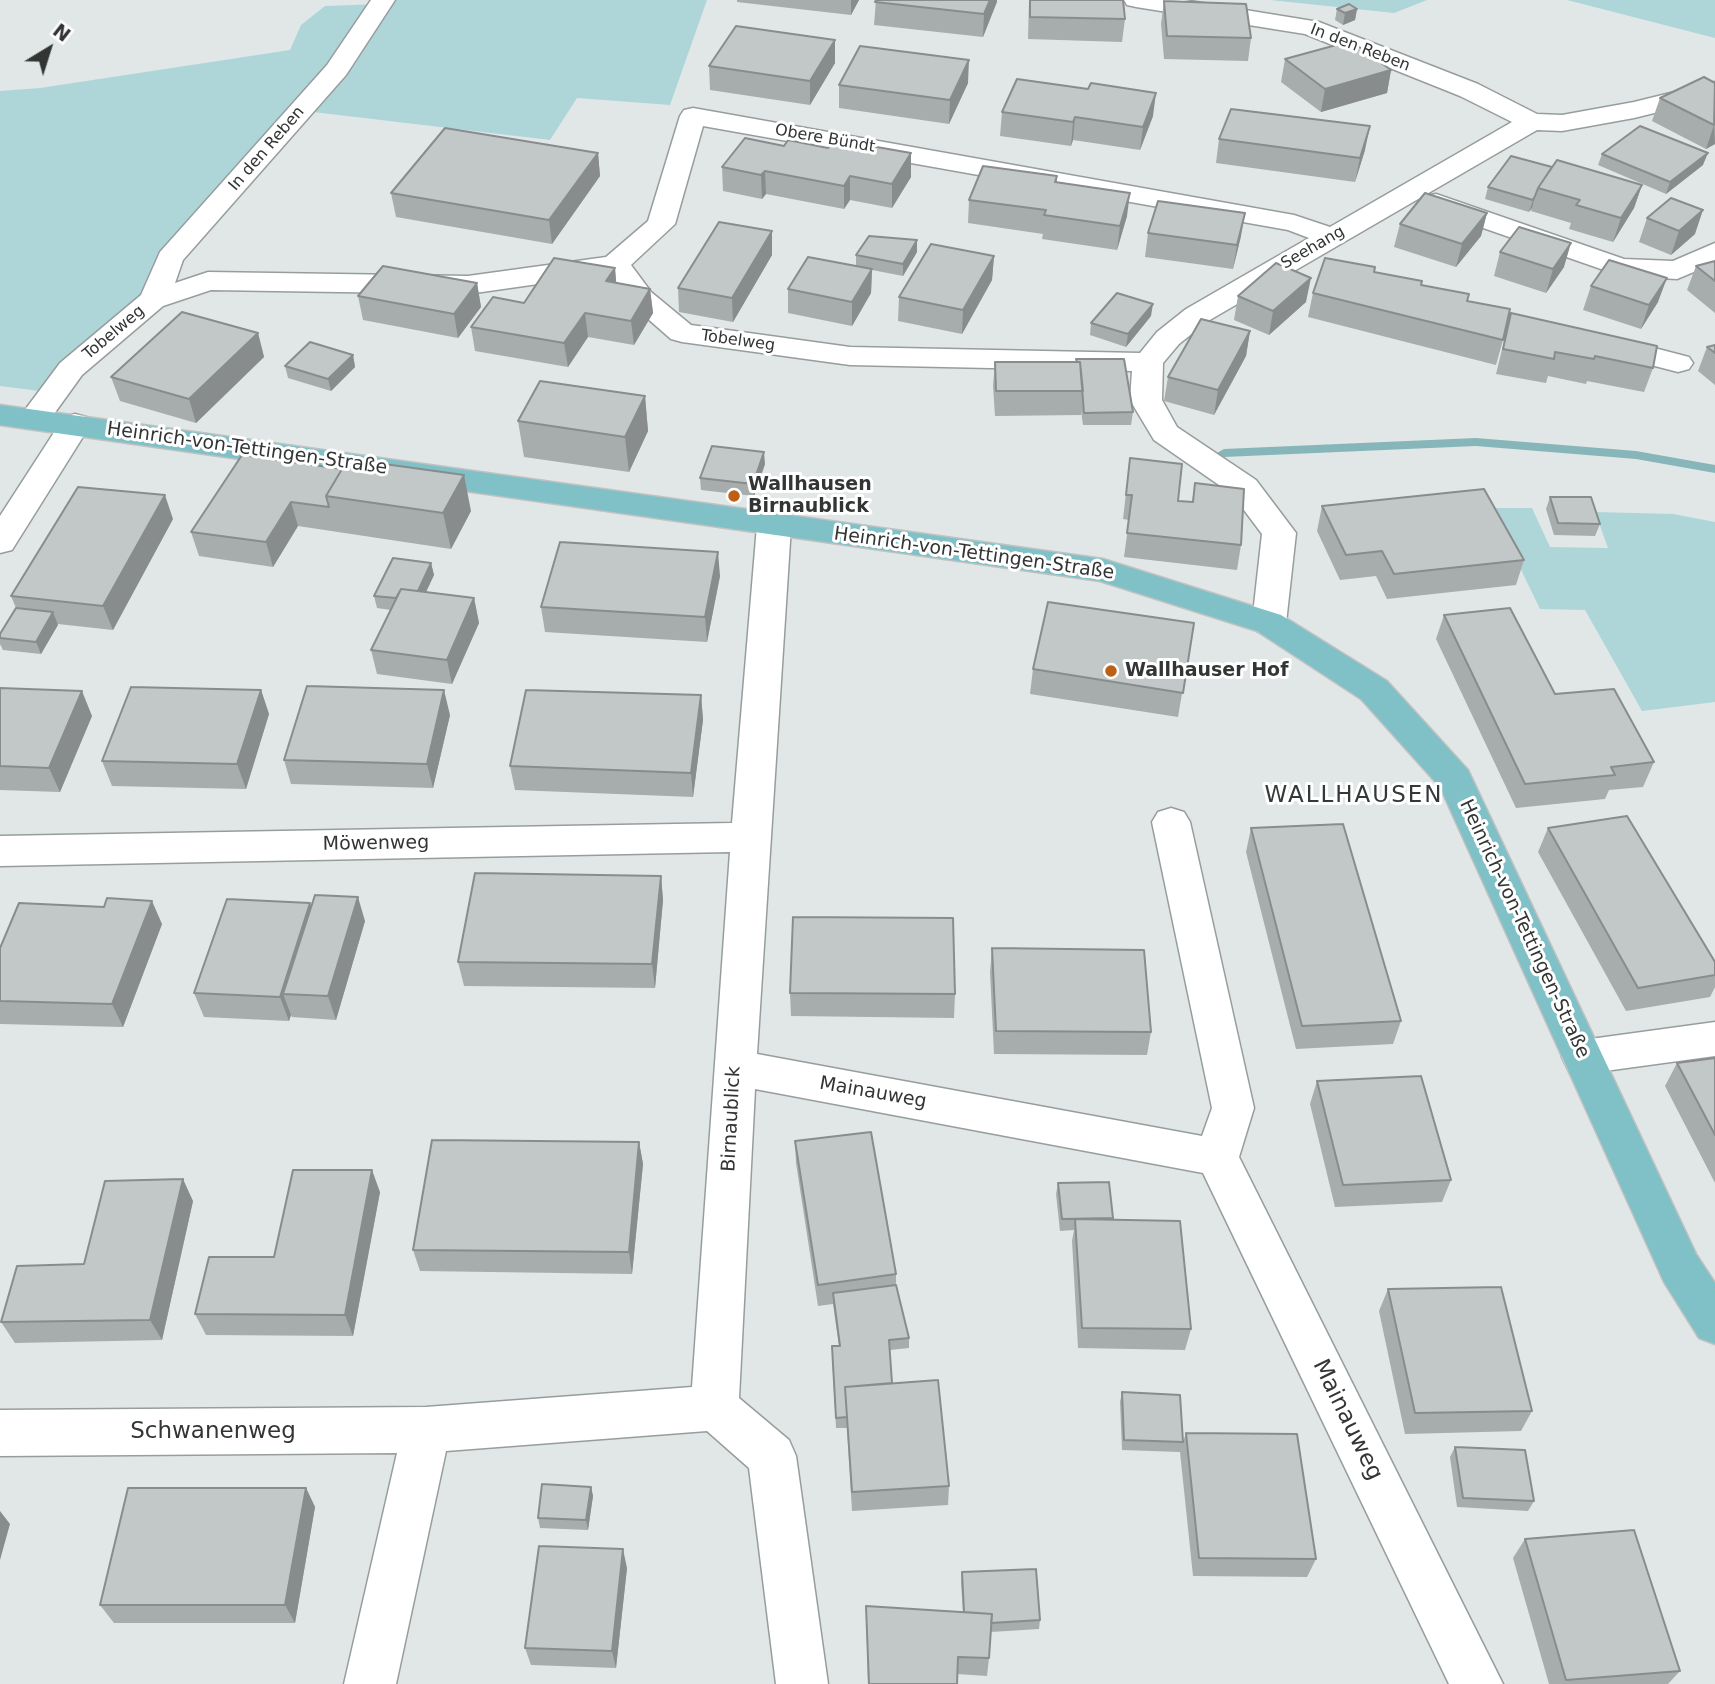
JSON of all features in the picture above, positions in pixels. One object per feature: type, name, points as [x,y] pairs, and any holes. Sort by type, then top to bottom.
[{"type":"main road","name":"Heinrich-von-Tettingen-Straße","points":[[0,415],[774,526],[1103,570],[1269,623],[1374,690],[1455,780],[1680,1268],[1715,1323]]},
{"type":"street","name":"In den Reben","points":[[154,299],[170,258],[337,70],[383,0]]},
{"type":"street","name":"In den Reben","points":[[1136,0],[1310,27],[1469,90],[1531,122]]},
{"type":"street","points":[[1531,122],[1562,124],[1715,90]]},
{"type":"street","name":"Obere Bündt","points":[[615,264],[661,225],[693,116],[1281,220],[1320,244]]},
{"type":"street","name":"Seehang","points":[[1148,362],[1167,338],[1197,315],[1531,122]]},
{"type":"street","points":[[1408,192],[1622,267],[1677,270],[1715,252]]},
{"type":"street","points":[[1320,244],[1347,264]]},
{"type":"street","name":"Tobelweg","points":[[35,418],[71,369],[154,299],[208,281],[468,285],[615,264],[641,298],[682,334],[850,356],[1148,362]]},
{"type":"street","points":[[1583,339],[1678,363]]},
{"type":"street","points":[[1148,362],[1146,400],[1165,433],[1244,487],[1279,533],[1269,623]]},
{"type":"street","points":[[0,542],[75,424]]},
{"type":"street","name":"Birnaublick","points":[[715,1408],[774,526]]},
{"type":"street","points":[[1171,822],[1233,1108],[1217,1157]]},
{"type":"street","name":"Möwenweg","points":[[0,852],[752,837]]},
{"type":"street","points":[[1583,1057],[1715,1039]]},
{"type":"street","name":"Mainauweg","points":[[736,1068],[1217,1157],[1477,1684]]},
{"type":"street","points":[[715,1408],[772,1456],[802,1684]]},
{"type":"street","name":"Schwanenweg","points":[[0,1433],[426,1430],[715,1408]]},
{"type":"street","points":[[370,1684],[426,1430]]},
{"type":"shaded area","points":[[392,0],[707,0],[670,105],[577,98],[550,140],[313,112],[349,72]]},
{"type":"shaded area","points":[[1270,0],[1427,0],[1394,13]]},
{"type":"shaded area","points":[[1567,0],[1715,0],[1715,38]]},
{"type":"shaded area","points":[[380,4],[170,258],[153,300],[55,393],[0,386],[0,91],[40,88],[290,50],[301,25],[325,6]]},
{"type":"shaded area","points":[[1491,508],[1532,508],[1550,547],[1608,548],[1595,512],[1673,514],[1715,522],[1715,702],[1642,711],[1585,610],[1540,609]]},
{"type":"building","points":[[990,0],[984,14],[875,2]]},
{"type":"building","points":[[1030,0],[1123,0],[1125,19],[1030,17]]},
{"type":"building","points":[[1164,1],[1246,4],[1251,38],[1167,36]]},
{"type":"building","points":[[1349,4],[1357,9],[1345,13],[1337,9]]},
{"type":"building","points":[[736,26],[835,40],[810,81],[709,66]]},
{"type":"building","points":[[1351,41],[1391,70],[1325,89],[1285,59]]},
{"type":"building","points":[[860,46],[969,60],[950,100],[839,85]]},
{"type":"building","points":[[1704,77],[1715,83],[1714,125],[1660,98]]},
{"type":"building","points":[[1017,79],[1088,89],[1091,83],[1156,93],[1143,127],[1075,117],[1073,122],[1002,112]]},
{"type":"building","points":[[1231,109],[1370,126],[1360,158],[1219,139]]},
{"type":"building","points":[[1640,126],[1708,153],[1670,182],[1602,154]]},
{"type":"building","points":[[445,128],[598,153],[549,220],[391,193]]},
{"type":"building","points":[[745,138],[784,146],[788,140],[828,148],[831,144],[868,150],[871,146],[911,153],[892,184],[850,176],[844,186],[765,171],[761,175],[722,167]]},
{"type":"building","points":[[1511,156],[1552,167],[1533,200],[1488,187]]},
{"type":"building","points":[[1557,160],[1642,185],[1621,218],[1576,205],[1580,200],[1538,188]]},
{"type":"building","points":[[983,166],[1057,176],[1055,182],[1130,193],[1120,226],[1044,215],[1046,210],[969,200]]},
{"type":"building","points":[[1425,193],[1487,213],[1462,244],[1400,224]]},
{"type":"building","points":[[1671,198],[1703,210],[1679,231],[1647,218]]},
{"type":"building","points":[[1158,201],[1245,213],[1237,245],[1148,233]]},
{"type":"building","points":[[719,222],[772,231],[732,298],[678,288]]},
{"type":"building","points":[[1519,227],[1571,243],[1553,269],[1500,252]]},
{"type":"building","points":[[869,236],[917,240],[903,264],[856,255]]},
{"type":"building","points":[[931,244],[994,256],[963,310],[899,297]]},
{"type":"building","points":[[808,257],[872,269],[852,302],[788,289]]},
{"type":"building","points":[[554,258],[615,268],[606,281],[650,289],[631,321],[585,313],[564,343],[471,327],[493,297],[524,303]]},
{"type":"building","points":[[1325,258],[1375,267],[1374,272],[1469,294],[1467,301],[1510,309],[1503,340],[1313,293]]},
{"type":"building","points":[[1609,260],[1667,278],[1649,305],[1591,286]]},
{"type":"building","points":[[1715,261],[1715,281],[1696,266]]},
{"type":"building","points":[[1276,263],[1311,278],[1273,311],[1238,296]]},
{"type":"building","points":[[383,266],[477,283],[454,314],[358,296]]},
{"type":"building","points":[[1117,293],[1153,304],[1128,334],[1091,323]]},
{"type":"building","points":[[182,312],[258,333],[189,399],[111,377]]},
{"type":"building","points":[[1511,313],[1657,346],[1653,368],[1595,356],[1594,359],[1555,352],[1554,359],[1503,349]]},
{"type":"building","points":[[1201,319],[1250,331],[1218,390],[1168,377]]},
{"type":"building","points":[[310,342],[353,355],[328,379],[285,366]]},
{"type":"building","points":[[1715,345],[1715,353],[1707,347]]},
{"type":"building","points":[[1076,359],[1124,359],[1133,412],[1084,413],[1080,362]]},
{"type":"building","points":[[995,362],[1080,362],[1083,391],[996,391]]},
{"type":"building","points":[[540,381],[645,396],[625,437],[518,421]]},
{"type":"building","points":[[712,446],[764,452],[753,484],[700,478]]},
{"type":"building","points":[[242,455],[342,469],[326,496],[329,507],[291,502],[266,542],[191,532]]},
{"type":"building","points":[[1130,458],[1182,464],[1178,501],[1193,502],[1195,483],[1244,489],[1241,545],[1127,533],[1132,495],[1126,495]]},
{"type":"building","points":[[348,459],[464,475],[443,513],[326,496]]},
{"type":"building","points":[[78,487],[165,495],[103,606],[11,596]]},
{"type":"building","points":[[1484,489],[1524,560],[1394,574],[1382,551],[1346,555],[1322,506]]},
{"type":"building","points":[[1550,497],[1591,497],[1600,524],[1558,523]]},
{"type":"building","points":[[560,542],[718,552],[705,617],[541,607]]},
{"type":"building","points":[[393,558],[431,563],[418,591],[401,589],[396,598],[374,596]]},
{"type":"building","points":[[401,589],[474,598],[447,660],[371,650]]},
{"type":"building","name":"Wallhauser Hof","points":[[1048,602],[1194,623],[1183,693],[1033,669]]},
{"type":"building","points":[[16,608],[53,612],[36,642],[0,638]]},
{"type":"building","points":[[1510,608],[1555,694],[1614,689],[1654,762],[1611,767],[1615,775],[1525,784],[1444,615]]},
{"type":"building","points":[[307,686],[444,690],[427,764],[284,760]]},
{"type":"building","points":[[131,687],[261,690],[237,764],[102,761]]},
{"type":"building","points":[[0,688],[82,691],[49,768],[0,766]]},
{"type":"building","points":[[526,690],[701,695],[691,773],[510,766]]},
{"type":"building","points":[[1627,816],[1715,962],[1715,975],[1638,988],[1548,828]]},
{"type":"building","points":[[1343,824],[1401,1021],[1302,1026],[1251,828]]},
{"type":"building","points":[[475,873],[661,876],[652,964],[458,962]]},
{"type":"building","points":[[315,895],[358,897],[328,996],[283,994]]},
{"type":"building","points":[[107,898],[152,901],[112,1004],[0,1001],[0,948],[19,903],[104,907]]},
{"type":"building","points":[[227,899],[310,903],[280,997],[194,993]]},
{"type":"building","points":[[793,917],[953,918],[955,994],[790,993]]},
{"type":"building","points":[[992,948],[1144,950],[1151,1032],[996,1031]]},
{"type":"building","points":[[1715,1058],[1715,1135],[1677,1063]]},
{"type":"building","points":[[1421,1076],[1451,1180],[1343,1185],[1317,1081]]},
{"type":"building","points":[[871,1132],[896,1274],[818,1285],[795,1141]]},
{"type":"building","points":[[432,1140],[639,1142],[629,1252],[413,1250]]},
{"type":"building","points":[[293,1170],[372,1170],[345,1315],[195,1314],[209,1257],[274,1257]]},
{"type":"building","points":[[183,1179],[150,1320],[1,1322],[17,1266],[84,1264],[105,1181]]},
{"type":"building","points":[[1109,1182],[1113,1218],[1062,1219],[1058,1183]]},
{"type":"building","points":[[1075,1219],[1180,1221],[1191,1329],[1082,1328]]},
{"type":"building","points":[[896,1285],[909,1338],[889,1340],[892,1383],[845,1387],[847,1417],[836,1418],[832,1346],[840,1346],[833,1293]]},
{"type":"building","points":[[1501,1287],[1532,1411],[1415,1413],[1388,1289]]},
{"type":"building","points":[[938,1380],[949,1486],[852,1492],[845,1387]]},
{"type":"building","points":[[1122,1392],[1180,1395],[1183,1442],[1124,1440]]},
{"type":"building","points":[[1186,1433],[1297,1434],[1316,1559],[1199,1558]]},
{"type":"building","points":[[1455,1447],[1525,1450],[1534,1501],[1463,1498]]},
{"type":"building","points":[[542,1484],[591,1487],[586,1520],[538,1518]]},
{"type":"building","points":[[128,1488],[306,1488],[285,1605],[100,1605]]},
{"type":"building","points":[[1634,1530],[1680,1671],[1566,1680],[1525,1539]]},
{"type":"building","points":[[539,1546],[623,1549],[612,1651],[525,1648]]},
{"type":"building","points":[[1036,1569],[1040,1620],[991,1623],[992,1614],[964,1612],[962,1572]]},
{"type":"building","points":[[866,1606],[992,1614],[989,1658],[958,1657],[957,1684],[869,1684]]},
{"type":"waterway","points":[[1224,453],[1476,442],[1636,455],[1715,469]]},
{"type":"place","name":"Wallhausen Birnaublick","points":[[734,496]]},
{"type":"place","name":"Wallhauser Hof","points":[[1111,671]]},
{"type":"district","name":"WALLHAUSEN","points":[[1354,796]]}]
